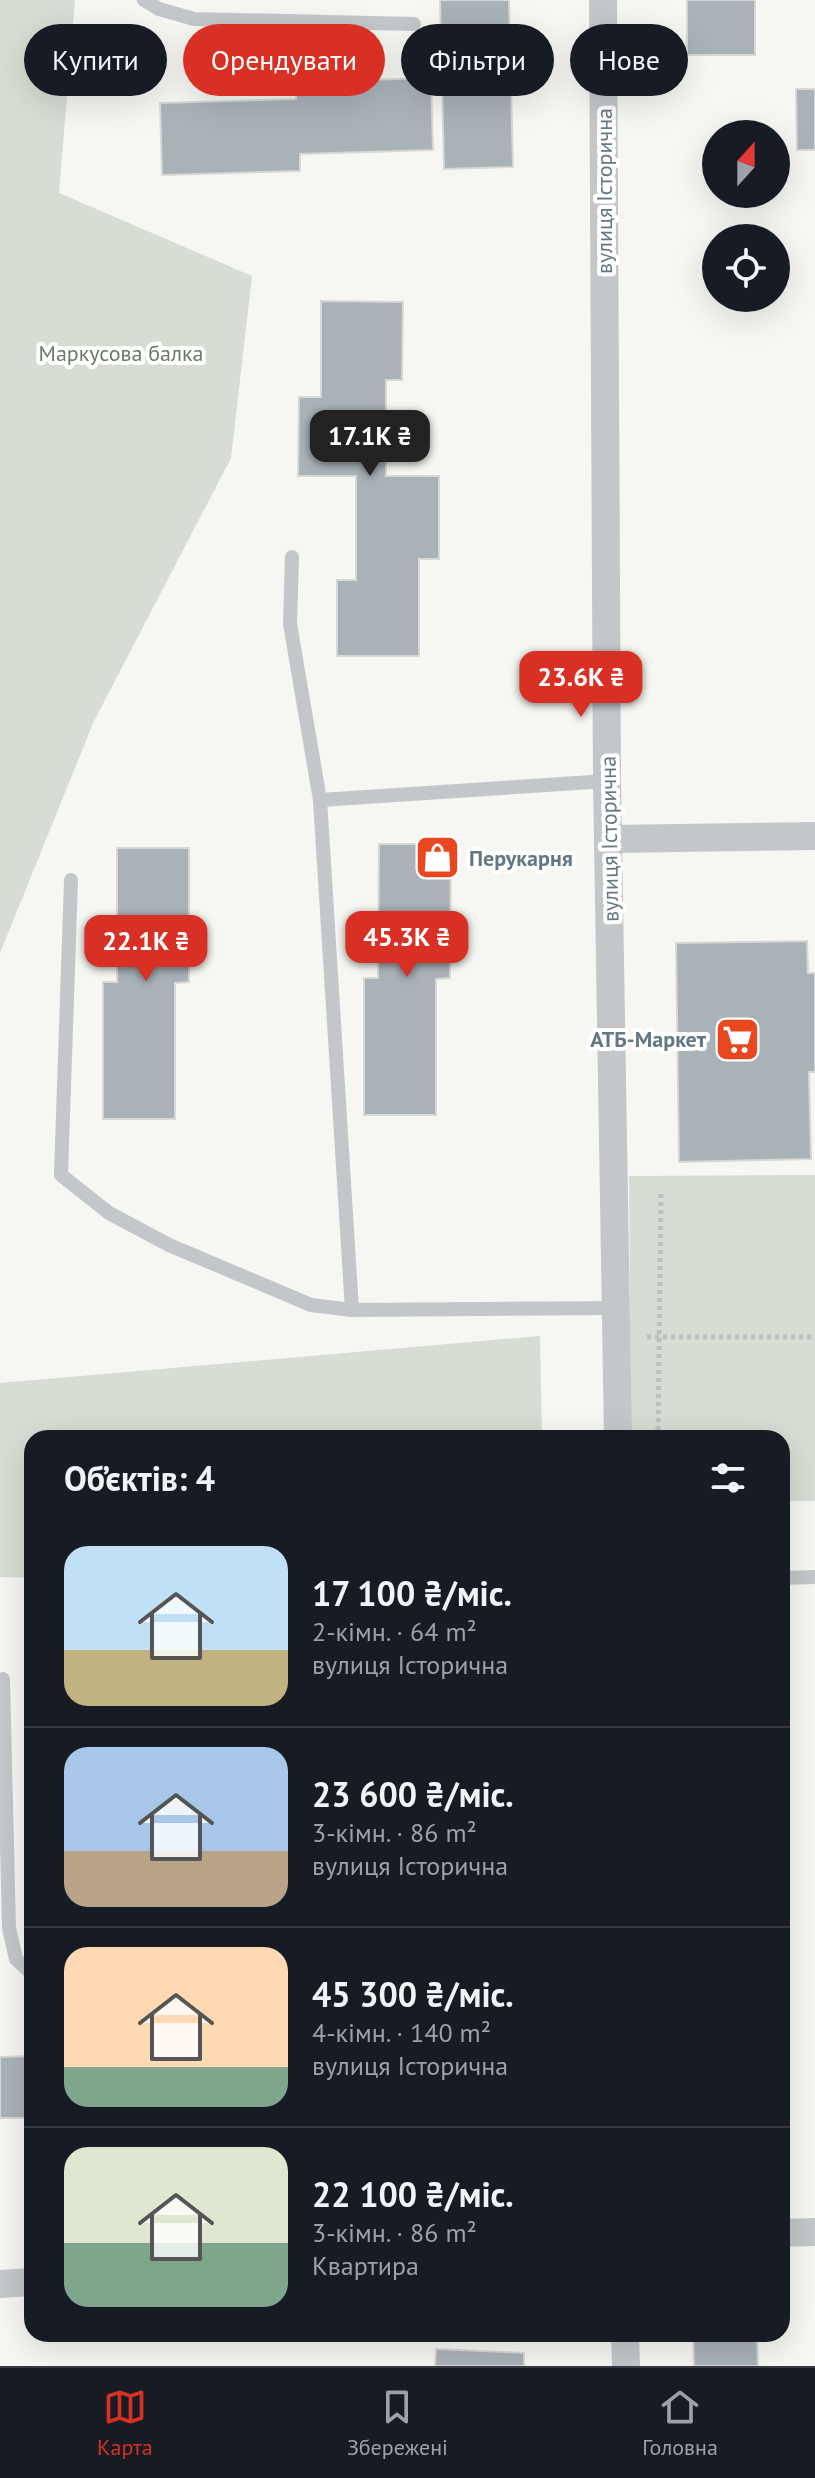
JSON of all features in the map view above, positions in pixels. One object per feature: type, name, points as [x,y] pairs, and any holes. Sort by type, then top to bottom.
[{"type":"street","name":"вулиця Історична","points":[[603,0],[607,781],[618,1430]]},
{"type":"street","points":[[609,839],[815,836]]},
{"type":"street","points":[[790,2233],[815,2232]]},
{"type":"street","points":[[0,2284],[24,2282]]},
{"type":"street","points":[[625,2342],[626,2366]]},
{"type":"lane","points":[[144,0],[159,9],[194,19],[414,24]]},
{"type":"lane","points":[[292,557],[290,624],[320,800],[352,1310]]},
{"type":"lane","points":[[320,800],[607,781]]},
{"type":"lane","points":[[71,880],[61,1175],[109,1213],[169,1245],[311,1305],[352,1310],[617,1308]]},
{"type":"lane","points":[[790,1578],[815,1577]]},
{"type":"lane","points":[[3,1679],[9,1928],[16,1959],[24,1966]]},
{"type":"path","points":[[658,1430],[661,1192]]},
{"type":"path","points":[[618,1337],[815,1337]]},
{"type":"green space","name":"Маркусова балка","points":[[0,0],[75,0],[73,24],[24,24],[24,96],[67,96],[59,193],[252,276],[231,458],[94,721],[0,953]]},
{"type":"green space","points":[[815,1175],[815,1501],[790,1501],[790,1430],[631,1430],[629,1176]]},
{"type":"green space","points":[[540,1336],[542,1430],[24,1430],[24,1578],[0,1577],[0,1383]]},
{"type":"building","points":[[440,0],[509,0],[510,24],[441,24]]},
{"type":"building","points":[[687,0],[755,0],[755,55],[688,55]]},
{"type":"building","points":[[385,79],[401,79],[401,96],[432,96],[433,150],[300,154],[300,171],[162,175],[160,103],[296,99],[296,96],[385,96]]},
{"type":"building","points":[[796,89],[815,89],[815,150],[797,150]]},
{"type":"building","points":[[442,96],[511,96],[513,167],[444,169]]},
{"type":"building","points":[[321,301],[403,302],[402,380],[386,380],[386,476],[439,476],[439,559],[419,559],[419,656],[337,656],[337,580],[356,580],[356,476],[298,476],[299,397],[321,397]]},
{"type":"building","points":[[379,844],[451,844],[450,978],[436,979],[436,1115],[364,1115],[364,978],[378,978]]},
{"type":"building","points":[[117,848],[189,848],[189,982],[175,983],[175,1119],[103,1119],[103,982],[117,982]]},
{"type":"building","points":[[807,941],[808,973],[815,973],[815,1072],[809,1072],[811,1159],[679,1162],[676,943]]},
{"type":"building","points":[[24,2056],[24,2118],[0,2118],[0,2057]]},
{"type":"building","points":[[693,2342],[757,2342],[758,2366],[694,2366]]},
{"type":"building","points":[[436,2349],[524,2353],[524,2366],[435,2366]]},
{"type":"place","name":"Перукарня","points":[[438,858]]},
{"type":"place","name":"АТБ-Маркет","points":[[737,1039]]}]
